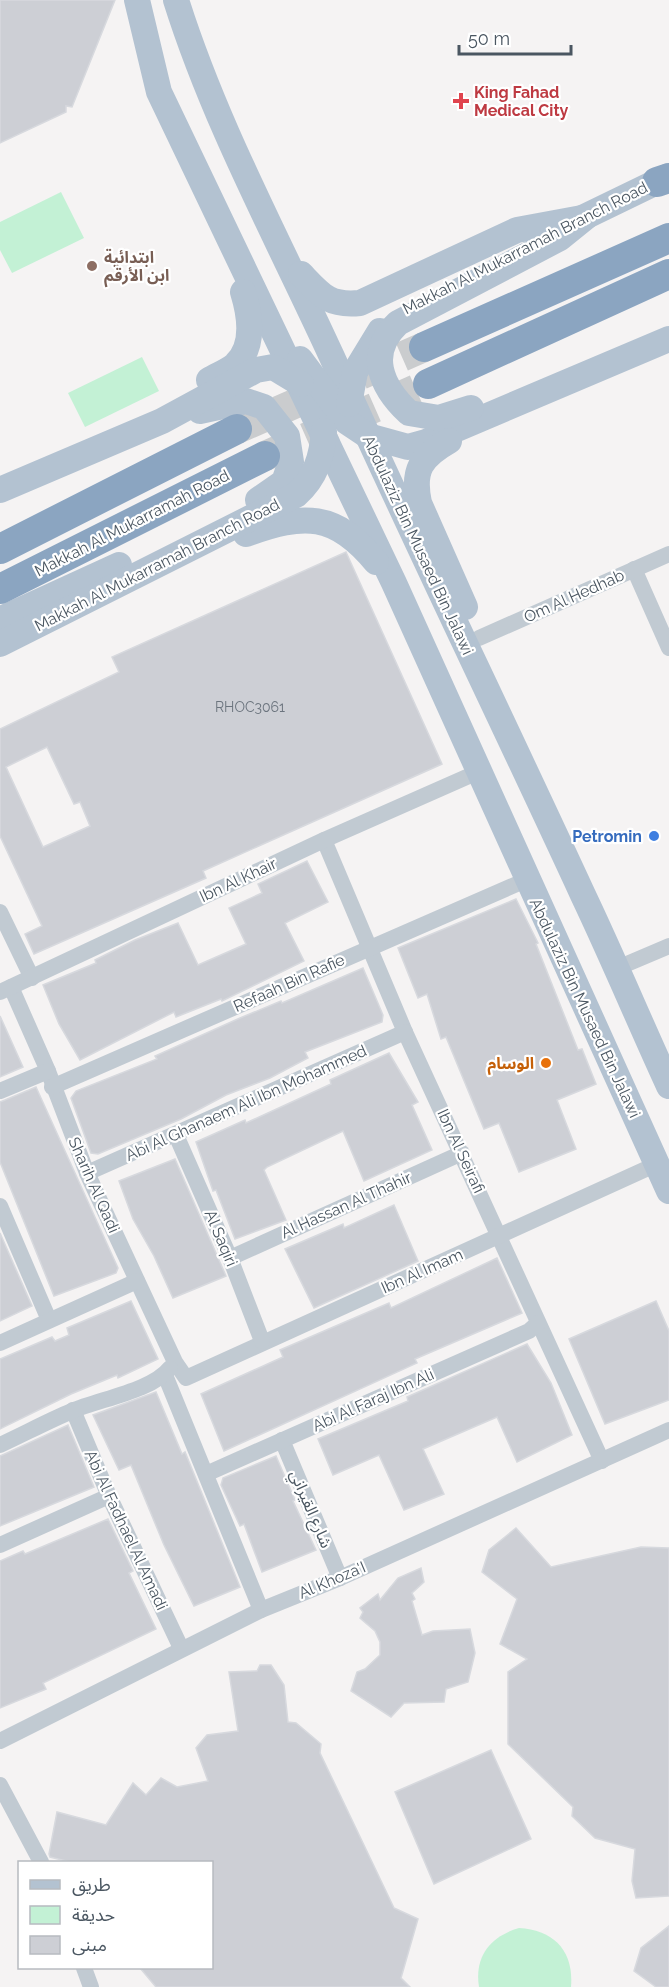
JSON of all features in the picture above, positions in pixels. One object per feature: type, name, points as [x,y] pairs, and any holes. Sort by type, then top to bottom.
[{"type":"highway","points":[[424,347],[669,238]]},
{"type":"highway","points":[[428,384],[669,274]]},
{"type":"highway","points":[[0,549],[237,429]]},
{"type":"highway","name":"Makkah Al Mukarramah Road","points":[[0,589],[265,456]]},
{"type":"main road","points":[[137,0],[159,92],[297,380]]},
{"type":"main road","name":"Abdulaziz Bin Musaed Bin Jalawi","points":[[176,0],[193,55],[222,125],[289,261],[350,397],[338,422],[406,521],[584,897],[669,1086]]},
{"type":"main road","name":"Makkah Al Mukarramah Branch Road","points":[[350,397],[355,372],[373,340],[395,313],[542,237],[586,218],[665,178]]},
{"type":"main road","points":[[162,421],[185,396],[235,365],[244,353],[248,339],[248,309],[217,215]]},
{"type":"main road","name":"Makkah Al Mukarramah Branch Road","points":[[217,215],[262,283],[303,364],[338,422]]},
{"type":"main road","points":[[289,261],[323,297],[342,304],[360,303],[517,230],[586,218]]},
{"type":"main road","points":[[586,218],[560,238],[398,323],[381,343],[380,365],[386,385],[408,413],[439,418],[590,372]]},
{"type":"main road","name":"Makkah Al Mukarramah Branch Road","points":[[312,313],[353,496]]},
{"type":"main road","points":[[0,490],[162,421],[256,370],[273,367],[297,380],[338,422],[408,447],[426,442],[669,339]]},
{"type":"main road","points":[[517,758],[513,715],[418,503],[415,486],[416,471],[433,450],[590,372]]},
{"type":"main road","points":[[1,619],[264,498],[284,482],[291,462],[287,435],[264,407],[246,401],[162,421]]},
{"type":"main road","name":"Makkah Al Mukarramah Branch Road","points":[[0,645],[149,567],[296,495],[310,483],[338,422]]},
{"type":"main road","name":"Abdulaziz Bin Musaed Bin Jalawi","points":[[353,496],[669,1191]]},
{"type":"main road","points":[[149,567],[264,527],[284,522],[306,521],[339,527],[357,539],[394,584]]},
{"type":"main road","points":[[1,619],[107,589]]},
{"type":"street","name":"Om Al Hedhab","points":[[479,638],[669,554]]},
{"type":"street","points":[[634,570],[669,648]]},
{"type":"street","name":"Ibn Al Khair","points":[[5,990],[324,840],[478,772]]},
{"type":"street","name":"Ibn Al Seirafi","points":[[324,840],[405,1032],[603,1461]]},
{"type":"street","name":"Refaah Bin Rafie","points":[[52,1087],[526,880]]},
{"type":"street","points":[[0,912],[32,978]]},
{"type":"street","points":[[615,969],[669,946]]},
{"type":"street","name":"Sharih Al Qadi","points":[[5,990],[48,1071],[52,1087],[87,1173],[137,1281],[206,1474],[261,1610]]},
{"type":"street","name":"Abi Al Ghanaem Ali Ibn Mohammed","points":[[87,1173],[405,1032]]},
{"type":"street","points":[[0,1090],[48,1071]]},
{"type":"street","name":"Al Saqiri","points":[[176,1135],[230,1258],[262,1341]]},
{"type":"street","name":"Al Hassan Al Thahir","points":[[230,1258],[462,1152]]},
{"type":"street","name":"Ibn Al Imam","points":[[186,1378],[262,1341],[501,1237],[657,1164]]},
{"type":"street","points":[[0,1206],[49,1320]]},
{"type":"street","points":[[0,1343],[137,1281]]},
{"type":"street","name":"Abi Al Faraj Ibn Ali","points":[[206,1474],[529,1331],[538,1323]]},
{"type":"street","points":[[0,1445],[73,1410],[126,1392],[170,1368]]},
{"type":"street","name":"Sharih Al Qadi","points":[[170,1368],[186,1378]]},
{"type":"street","name":"Abi Al Fadhael Al Amadi","points":[[73,1410],[109,1496],[181,1648]]},
{"type":"street","name":"Al Khoza'I","points":[[0,1741],[181,1648],[261,1610],[340,1578],[669,1430]]},
{"type":"street","name":"شارع القيراني","points":[[282,1440],[340,1578]]},
{"type":"street","points":[[0,1545],[109,1496]]},
{"type":"street","points":[[0,1785],[40,1861]]},
{"type":"street","points":[[84,1969],[91,1987]]},
{"type":"green space","points":[[61,192],[84,238],[12,273],[0,250],[0,222]]},
{"type":"green space","points":[[142,357],[159,391],[85,427],[68,393]]},
{"type":"green space","points":[[519,1928],[542,1933],[559,1945],[569,1963],[571,1987],[479,1987],[479,1966],[487,1949],[500,1936]]},
{"type":"building","points":[[0,0],[115,0],[72,107],[66,106],[66,112],[0,143]]},
{"type":"building","points":[[346,552],[442,764],[203,871],[206,878],[34,954],[25,934],[42,926],[0,836],[0,729],[119,672],[112,657]],"holes":[[[47,747],[74,804],[80,802],[90,826],[43,847],[6,767]]]},
{"type":"building","points":[[307,861],[328,902],[285,923],[304,961],[222,1001],[221,999],[176,1017],[174,1012],[80,1060],[59,1024],[43,985],[96,963],[95,960],[135,940],[178,923],[198,965],[246,944],[229,908],[262,893],[258,884]]},
{"type":"building","points":[[516,899],[538,943],[536,944],[578,1050],[582,1049],[596,1084],[557,1100],[576,1149],[519,1172],[499,1123],[484,1129],[446,1037],[441,1039],[427,994],[418,998],[398,948]]},
{"type":"building","points":[[363,968],[383,1015],[382,1022],[305,1052],[308,1058],[270,1078],[226,1095],[181,1119],[98,1154],[91,1153],[71,1098],[76,1091],[157,1059],[155,1056],[240,1018],[281,1001],[282,1003]]},
{"type":"building","points":[[0,1016],[23,1067],[0,1077]]},
{"type":"building","points":[[389,1053],[418,1102],[412,1105],[432,1150],[364,1181],[343,1131],[264,1170],[286,1220],[235,1239],[216,1190],[213,1191],[196,1142],[245,1120],[246,1123],[331,1084],[330,1080]]},
{"type":"building","points":[[36,1087],[118,1268],[116,1273],[54,1296],[0,1162],[0,1102]]},
{"type":"building","points":[[175,1159],[226,1276],[173,1298],[154,1256],[133,1219],[119,1181]]},
{"type":"building","points":[[394,1205],[418,1261],[314,1308],[285,1249],[343,1224],[344,1228]]},
{"type":"building","points":[[0,1233],[32,1306],[0,1321]]},
{"type":"building","points":[[497,1258],[522,1313],[415,1359],[417,1363],[224,1451],[201,1394],[283,1357],[280,1350],[389,1303],[391,1308]]},
{"type":"building","points":[[131,1301],[158,1359],[118,1378],[117,1375],[71,1394],[0,1429],[0,1359],[52,1337],[55,1341],[69,1335],[67,1328]]},
{"type":"building","points":[[656,1301],[669,1331],[669,1400],[605,1424],[569,1339]]},
{"type":"building","points":[[527,1344],[551,1383],[572,1435],[517,1462],[497,1417],[423,1449],[444,1494],[404,1510],[379,1455],[333,1475],[318,1439],[408,1401],[407,1397]]},
{"type":"building","points":[[156,1392],[182,1454],[185,1452],[240,1587],[194,1606],[164,1545],[131,1465],[119,1470],[93,1415]]},
{"type":"building","points":[[68,1425],[94,1487],[0,1526],[0,1456]]},
{"type":"building","points":[[276,1456],[295,1500],[293,1501],[316,1550],[262,1572],[244,1524],[240,1526],[221,1485],[223,1478]]},
{"type":"building","points":[[108,1519],[133,1571],[129,1573],[156,1629],[43,1683],[46,1689],[0,1708],[0,1561],[23,1551],[25,1554]]},
{"type":"building","points":[[516,1528],[551,1567],[641,1547],[669,1548],[669,1896],[636,1898],[632,1881],[635,1849],[595,1838],[572,1816],[573,1807],[508,1744],[508,1672],[527,1659],[500,1644],[517,1599],[482,1572],[489,1550]]},
{"type":"building","points":[[421,1568],[424,1582],[412,1593],[415,1599],[412,1601],[422,1635],[433,1631],[470,1629],[475,1653],[468,1682],[446,1689],[444,1702],[404,1703],[391,1717],[351,1691],[357,1672],[365,1669],[380,1655],[380,1642],[375,1631],[360,1618],[363,1612],[360,1608],[378,1594],[380,1600],[398,1578]]},
{"type":"building","points":[[260,1665],[271,1665],[284,1685],[288,1722],[296,1723],[321,1744],[320,1753],[394,1908],[418,1919],[401,1978],[410,1987],[156,1987],[141,1969],[213,1969],[213,1861],[66,1861],[50,1857],[57,1812],[106,1825],[133,1783],[146,1795],[161,1778],[177,1787],[208,1781],[196,1748],[207,1735],[238,1731],[229,1672],[257,1671]]},
{"type":"building","points":[[491,1750],[531,1839],[434,1884],[395,1792]]},
{"type":"building","points":[[669,1926],[669,1987],[656,1987],[634,1971],[641,1948]]},
{"type":"tunnel","points":[[237,429],[424,347]]},
{"type":"tunnel","points":[[265,456],[428,384]]},
{"type":"place","name":"King Fahad Medical City","points":[[461,101]]},
{"type":"place","name":"ابتدائية ابن الأرقم","points":[[92,266]]},
{"type":"place","name":"Petromin","points":[[654,836]]},
{"type":"place","name":"الوسام","points":[[546,1063]]}]
